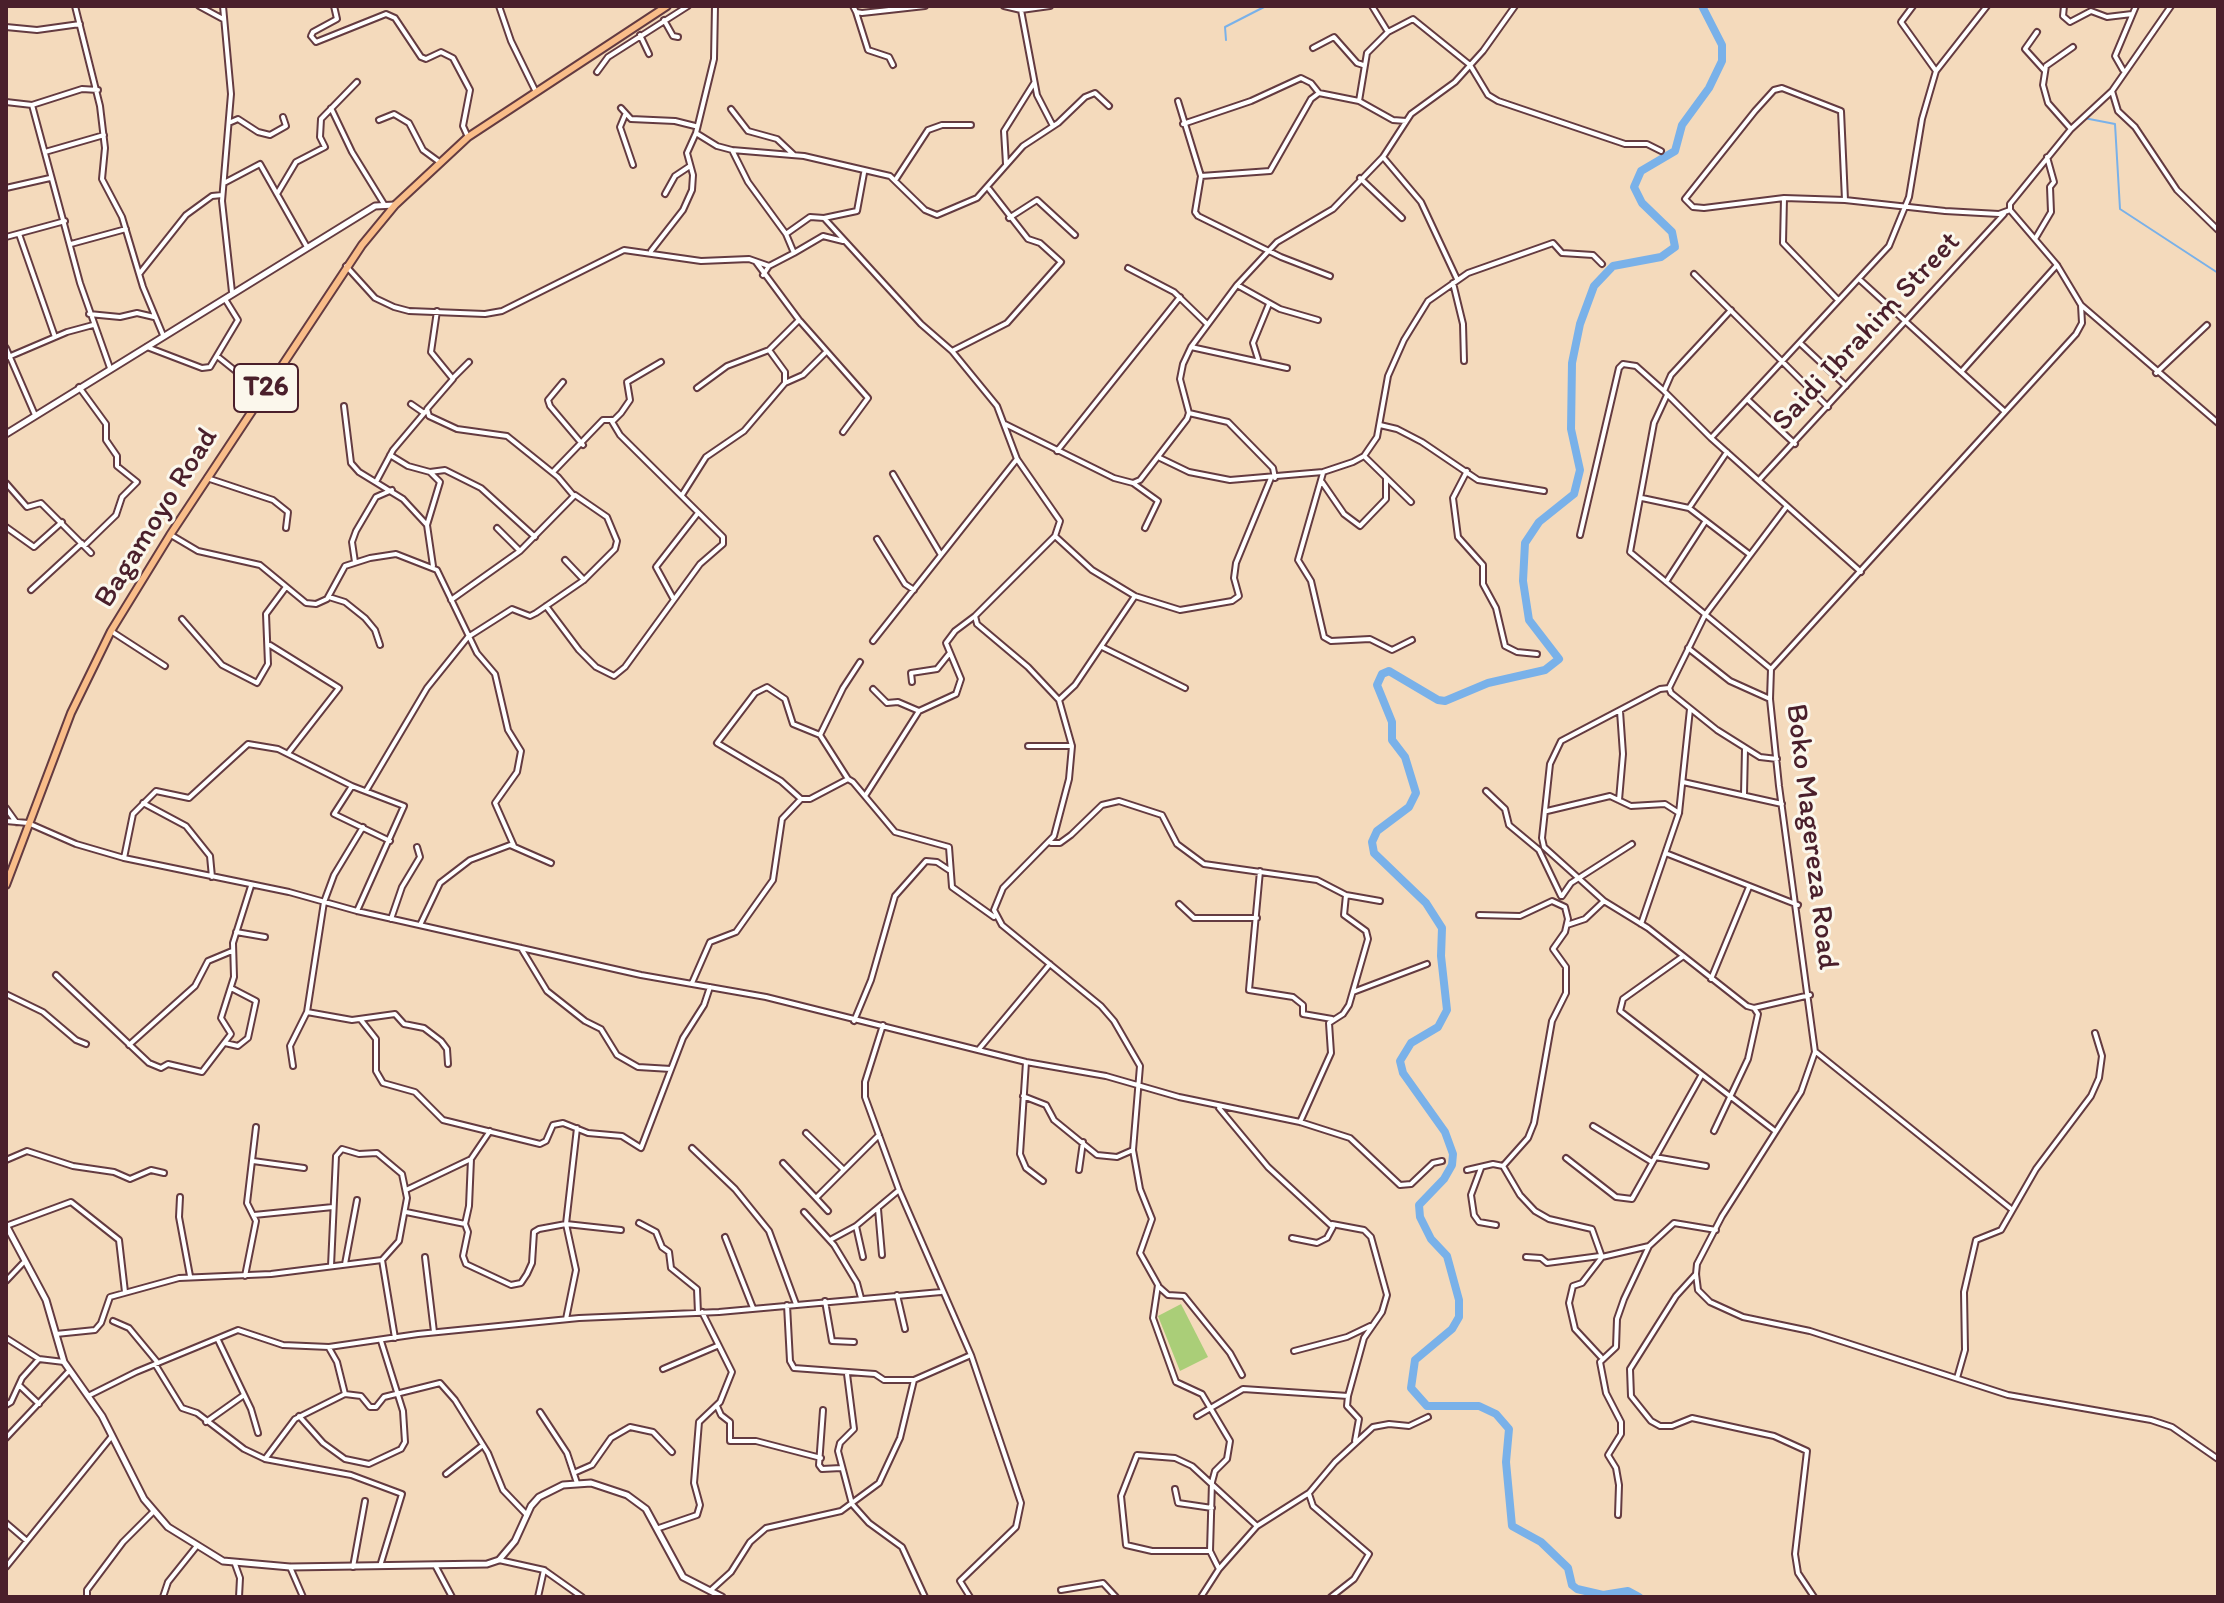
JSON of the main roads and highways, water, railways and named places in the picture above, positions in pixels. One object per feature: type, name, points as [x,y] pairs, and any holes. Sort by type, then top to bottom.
[{"type":"highway","name":"Bagamoyo Road","points":[[6,885],[71,713],[111,631],[346,266],[395,205],[438,161],[535,90],[655,9],[667,6]]},
{"type":"waterway","points":[[1226,40],[1225,27],[1266,6]]},
{"type":"waterway","points":[[1639,1597],[1628,1591],[1603,1595],[1577,1589],[1572,1585],[1568,1568],[1541,1542],[1512,1526],[1506,1462],[1509,1429],[1496,1414],[1479,1406],[1427,1406],[1411,1388],[1415,1360],[1452,1329],[1459,1317],[1459,1300],[1447,1256],[1431,1239],[1420,1217],[1419,1205],[1444,1179],[1452,1165],[1453,1154],[1445,1132],[1403,1073],[1400,1061],[1411,1043],[1438,1027],[1447,1010],[1441,956],[1442,928],[1426,903],[1374,853],[1372,842],[1377,831],[1409,807],[1416,793],[1405,757],[1392,740],[1392,722],[1377,685],[1382,674],[1389,671],[1438,700],[1445,701],[1488,683],[1545,670],[1559,659],[1529,620],[1523,581],[1525,543],[1539,522],[1574,494],[1580,470],[1571,429],[1572,363],[1580,324],[1594,286],[1613,266],[1661,257],[1675,247],[1672,232],[1642,203],[1634,187],[1641,171],[1675,151],[1682,125],[1709,88],[1722,61],[1722,45],[1702,6]]},
{"type":"waterway","points":[[2084,118],[2115,124],[2120,209],[2218,273]]}]
